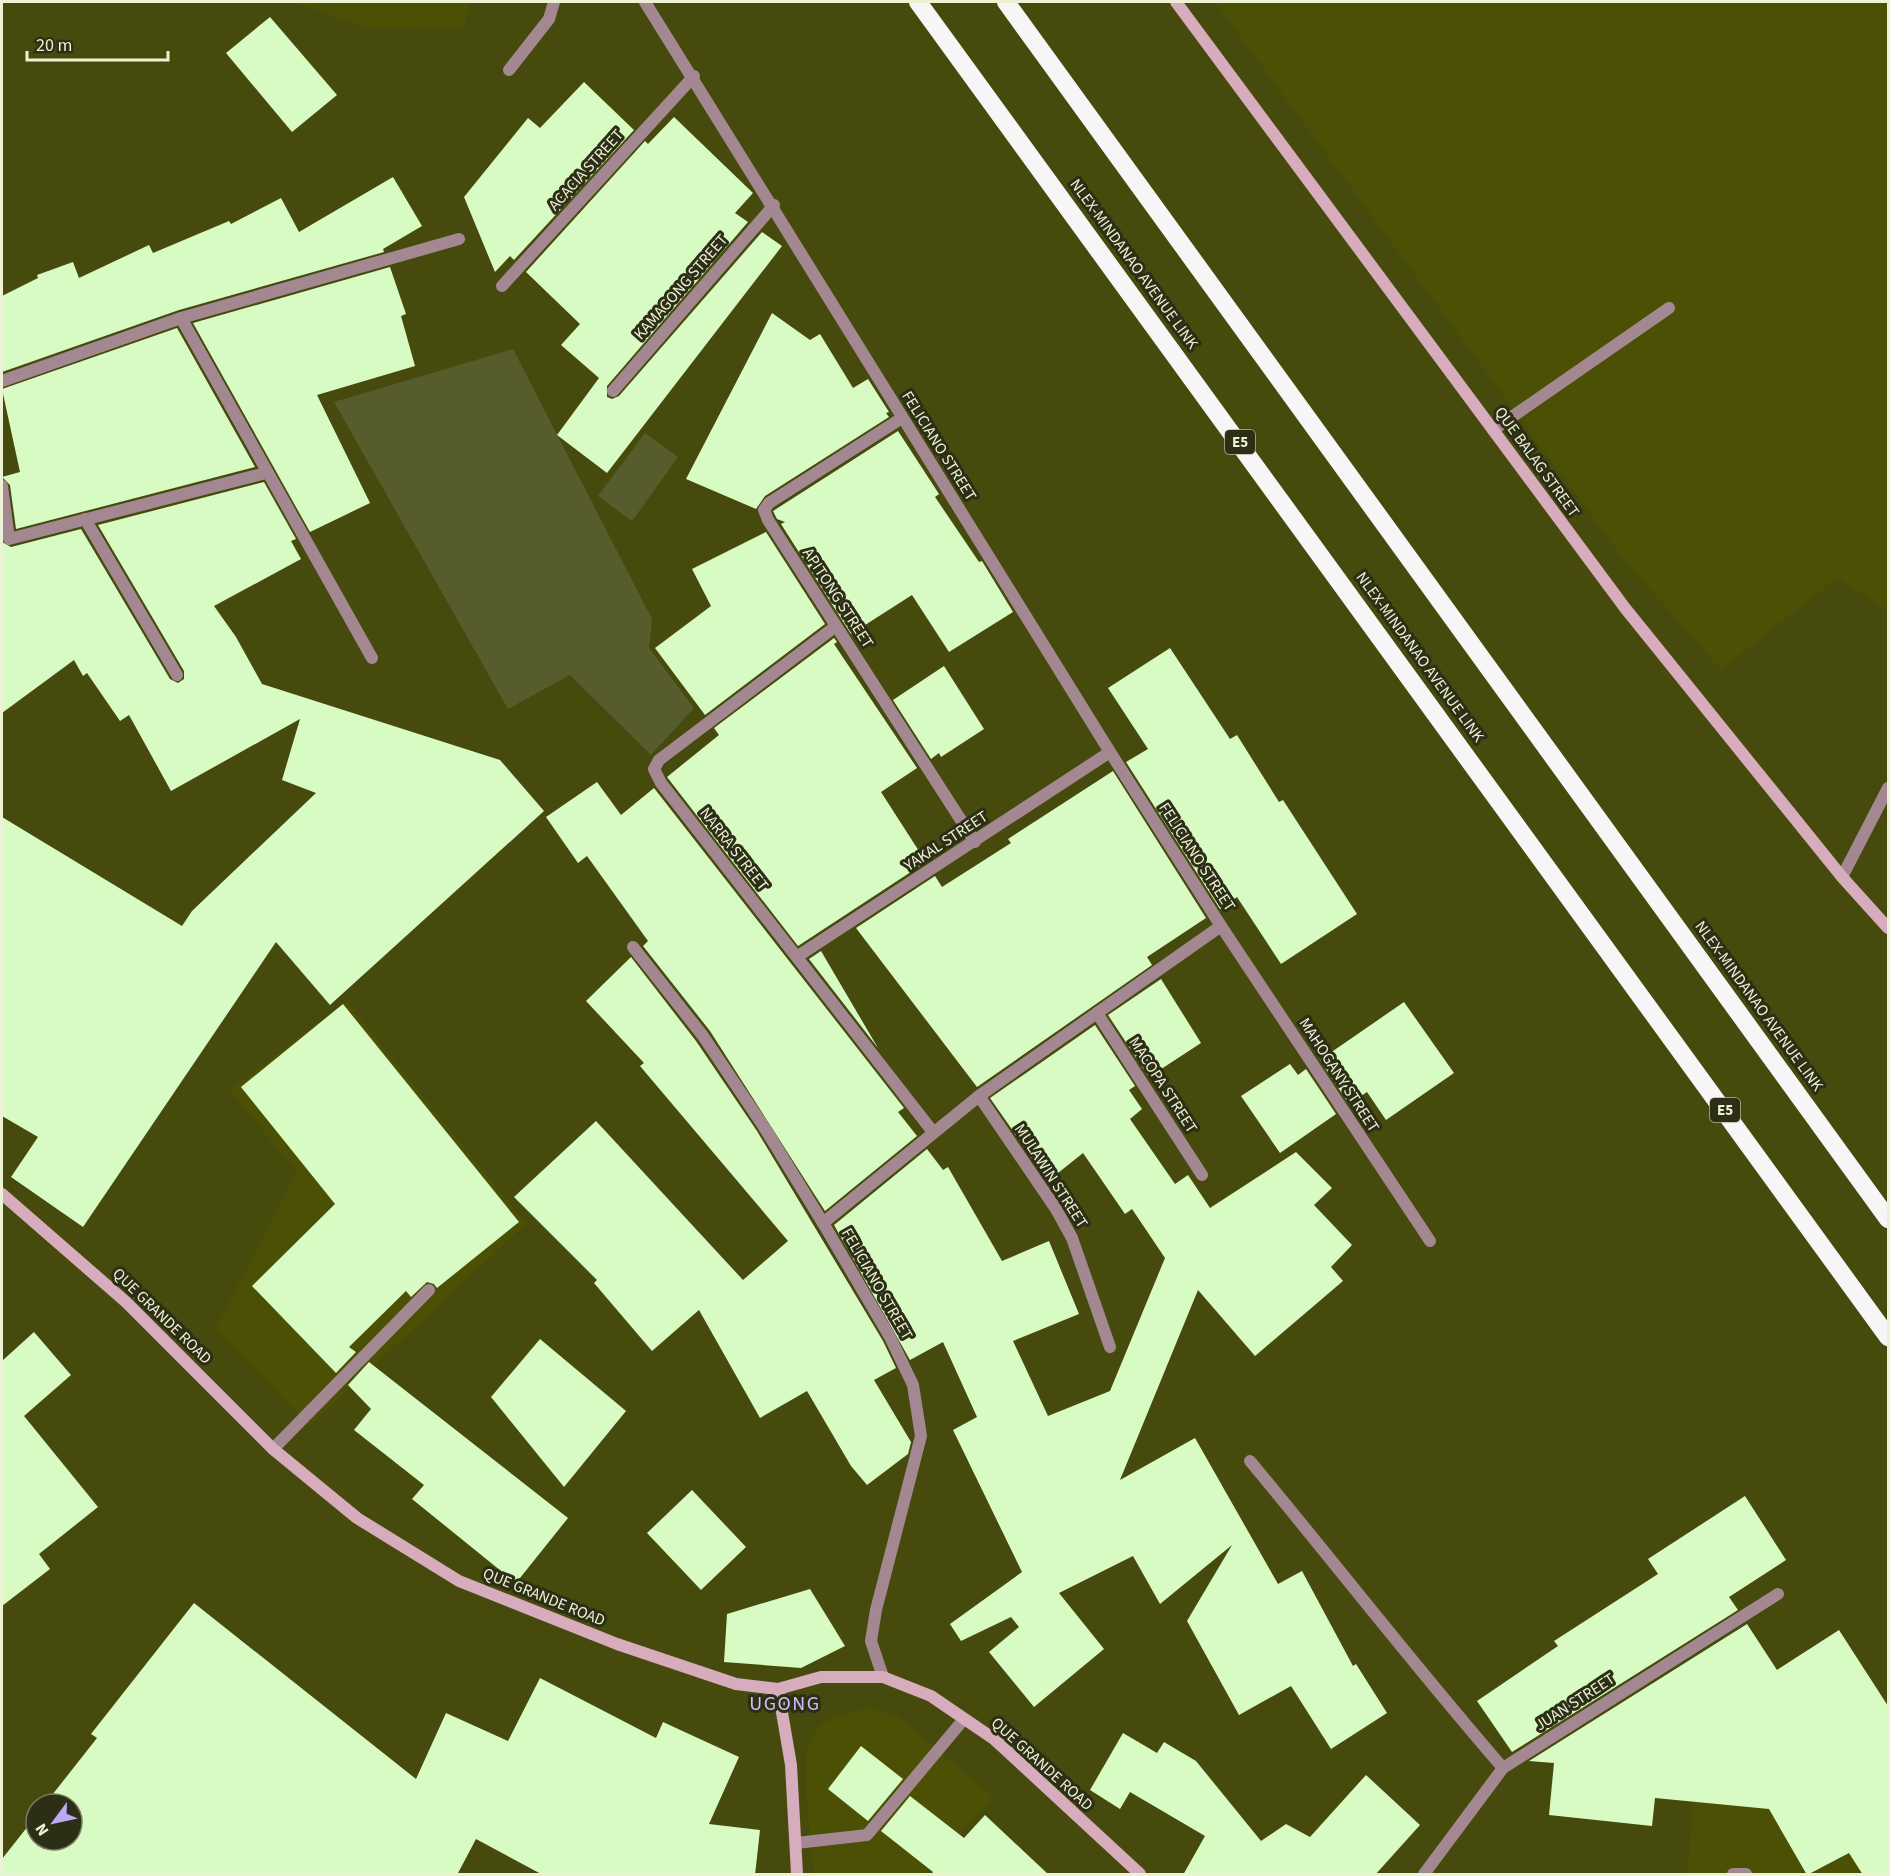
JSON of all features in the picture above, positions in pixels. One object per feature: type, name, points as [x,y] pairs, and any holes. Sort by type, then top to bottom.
[{"type":"highway","name":"NLEX-MINDANAO AVENUE LINK","points":[[918,2],[1888,1337]]},
{"type":"highway","name":"NLEX-MINDANAO AVENUE LINK","points":[[1006,2],[1888,1219]]},
{"type":"main road","name":"QUE BALAG STREET","points":[[1176,2],[1624,608],[1842,877],[1888,928]]},
{"type":"main road","name":"QUE GRANDE ROAD","points":[[2,1194],[126,1302],[273,1449],[357,1518],[459,1581],[617,1644],[736,1684],[778,1689],[821,1677],[883,1677],[931,1695],[993,1739],[1140,1875]]},
{"type":"main road","points":[[778,1689],[791,1765],[797,1875]]},
{"type":"street","points":[[509,70],[549,19],[554,2]]},
{"type":"street","name":"FELICIANO STREET","points":[[645,2],[694,76],[902,418],[1221,926],[979,1096],[823,1223],[890,1337],[913,1385],[921,1436],[876,1610],[871,1641],[883,1677]]},
{"type":"street","name":"ACACIA STREET","points":[[502,286],[694,76]]},
{"type":"street","name":"KAMAGONG STREET","points":[[613,391],[774,205]]},
{"type":"street","points":[[2,381],[181,318],[459,239]]},
{"type":"street","points":[[1493,430],[1669,308]]},
{"type":"street","points":[[181,318],[266,473],[372,658]]},
{"type":"street","name":"APITONG STREET","points":[[902,418],[769,503],[764,510],[975,842]]},
{"type":"street","points":[[2,486],[9,539],[266,473]]},
{"type":"street","points":[[85,519],[177,675]]},
{"type":"street","name":"NARRA STREET","points":[[836,626],[659,759],[654,769],[661,783],[933,1132]]},
{"type":"street","name":"YAKAL STREET","points":[[798,956],[1110,752]]},
{"type":"street","points":[[1842,877],[1888,788]]},
{"type":"street","name":"MAHOGANY STREET","points":[[1221,926],[1430,1241]]},
{"type":"street","points":[[633,947],[703,1036],[764,1127],[823,1223]]},
{"type":"street","name":"MACOPA STREET","points":[[1097,1013],[1202,1175]]},
{"type":"street","name":"MULAWIN STREET","points":[[979,1096],[1056,1209],[1072,1238],[1110,1347]]},
{"type":"street","points":[[273,1449],[429,1290]]},
{"type":"street","points":[[1250,1461],[1341,1571],[1416,1668],[1503,1768]]},
{"type":"street","name":"JUAN STREET","points":[[1424,1875],[1503,1768],[1778,1594]]},
{"type":"street","points":[[796,1843],[867,1835],[964,1719]]},
{"type":"street","points":[[1733,1875],[1746,1875]]},
{"type":"shaded area","points":[[292,2],[469,2],[464,30],[365,27]]},
{"type":"shaded area","points":[[1215,2],[1888,2],[1888,610],[1837,578],[1721,670],[1621,556]]},
{"type":"shaded area","points":[[346,1001],[526,1224],[310,1425],[215,1329],[297,1172],[230,1090]]},
{"type":"shaded area","points":[[867,1708],[897,1716],[993,1797],[925,1874],[814,1874],[806,1794],[806,1752],[817,1728],[834,1717]]},
{"type":"shaded area","points":[[1888,1773],[1888,1874],[1687,1874],[1696,1774]]},
{"type":"green space","points":[[513,349],[652,619],[649,648],[694,708],[651,755],[570,675],[508,709],[334,402]]},
{"type":"green space","points":[[645,433],[678,457],[632,521],[598,496]]},
{"type":"building","points":[[270,17],[337,95],[292,132],[226,53]]},
{"type":"building","points":[[584,82],[634,130],[514,260],[510,256],[495,272],[464,197],[528,118],[540,128]]},
{"type":"building","points":[[674,117],[753,193],[735,213],[748,222],[607,386],[607,397],[612,399],[619,396],[762,232],[782,246],[607,473],[557,435],[599,378],[561,345],[580,324],[526,272],[645,141],[648,144]]},
{"type":"building","points":[[393,177],[422,226],[383,249],[384,252],[179,310],[2,372],[2,296],[38,278],[37,275],[73,262],[79,278],[149,245],[153,253],[229,221],[231,224],[281,198],[299,232]]},
{"type":"building","points":[[390,267],[406,314],[401,316],[415,366],[317,395],[370,503],[310,532],[193,323]]},
{"type":"building","points":[[772,313],[810,340],[820,334],[853,388],[868,379],[889,412],[886,413],[889,417],[765,496],[756,509],[686,479]]},
{"type":"building","points":[[177,328],[255,467],[16,529],[10,485],[2,477],[20,472],[2,389]]},
{"type":"building","points":[[898,431],[939,494],[935,497],[979,562],[982,561],[1013,612],[949,652],[912,595],[851,634],[781,524],[785,522],[777,519],[773,511]]},
{"type":"building","points":[[264,482],[296,539],[291,541],[301,559],[214,606],[236,637],[262,684],[500,760],[544,811],[330,1005],[276,942],[83,1227],[11,1177],[38,1137],[2,1116],[2,817],[182,926],[192,911],[316,793],[282,780],[300,719],[171,791],[129,715],[120,721],[87,673],[83,676],[74,660],[2,713],[2,542],[11,547],[81,529],[170,679],[178,683],[184,679],[184,671],[98,525]]},
{"type":"building","points":[[766,532],[825,624],[705,715],[655,648],[711,606],[692,569]]},
{"type":"building","points":[[834,638],[837,642],[834,644],[917,768],[881,792],[926,862],[798,946],[667,777],[719,735],[714,728]]},
{"type":"building","points":[[1170,648],[1230,739],[1237,735],[1279,802],[1283,800],[1357,914],[1281,964],[1237,897],[1220,909],[1126,762],[1148,749],[1108,688]]},
{"type":"building","points":[[944,666],[984,729],[941,757],[939,753],[931,759],[893,700]]},
{"type":"building","points":[[1113,771],[1206,918],[1147,957],[1152,965],[977,1087],[856,928],[935,876],[942,887],[1011,843],[1008,839]]},
{"type":"building","points":[[597,782],[621,815],[654,788],[904,1108],[898,1112],[917,1136],[825,1211],[710,1031],[643,946],[648,941],[587,856],[578,863],[546,817]]},
{"type":"building","points":[[821,951],[878,1048],[809,959]]},
{"type":"building","points":[[631,957],[696,1041],[757,1131],[883,1341],[896,1368],[874,1380],[911,1442],[908,1454],[867,1485],[851,1466],[807,1391],[760,1418],[699,1310],[652,1351],[594,1283],[597,1280],[514,1197],[596,1121],[743,1280],[788,1241],[640,1066],[644,1063],[586,1001]]},
{"type":"building","points":[[1161,979],[1201,1043],[1149,1077],[1108,1015]]},
{"type":"building","points":[[1404,1002],[1454,1073],[1386,1120],[1367,1092],[1349,1104],[1320,1060]]},
{"type":"building","points":[[343,1004],[519,1222],[437,1288],[434,1284],[427,1282],[411,1297],[406,1291],[349,1347],[356,1352],[336,1373],[252,1286],[335,1204],[241,1087]]},
{"type":"building","points":[[1095,1025],[1135,1086],[1129,1090],[1142,1109],[1130,1119],[1175,1184],[1188,1175],[1210,1208],[1296,1152],[1332,1188],[1314,1205],[1352,1245],[1331,1267],[1343,1281],[1255,1356],[1198,1290],[1120,1480],[1195,1438],[1278,1584],[1302,1571],[1353,1666],[1356,1664],[1387,1713],[1331,1749],[1291,1686],[1239,1715],[1187,1621],[1232,1545],[1160,1604],[1133,1556],[1059,1593],[1104,1649],[1034,1707],[989,1652],[1019,1627],[1011,1617],[961,1641],[950,1624],[1022,1572],[953,1430],[977,1417],[943,1342],[910,1360],[834,1225],[927,1149],[943,1170],[948,1167],[1002,1261],[1049,1241],[1079,1314],[1013,1341],[1048,1416],[1110,1391],[1165,1258],[1132,1209],[1125,1214],[1083,1153],[1048,1181],[990,1098]]},
{"type":"building","points":[[1290,1064],[1298,1075],[1306,1069],[1336,1114],[1280,1153],[1241,1096]]},
{"type":"building","points":[[34,1332],[71,1375],[24,1416],[98,1507],[39,1554],[50,1569],[2,1606],[2,1361]]},
{"type":"building","points":[[540,1339],[626,1411],[564,1487],[491,1397]]},
{"type":"building","points":[[369,1362],[568,1518],[516,1583],[412,1499],[424,1485],[354,1430],[371,1409],[348,1385]]},
{"type":"building","points":[[692,1490],[746,1547],[701,1590],[647,1533]]},
{"type":"building","points":[[1745,1496],[1786,1560],[1729,1597],[1738,1610],[1512,1752],[1477,1701],[1558,1646],[1554,1641],[1658,1574],[1648,1559]]},
{"type":"building","points":[[810,1589],[845,1646],[801,1668],[724,1662],[727,1614]]},
{"type":"building","points":[[194,1603],[416,1779],[446,1713],[508,1741],[540,1678],[656,1738],[663,1722],[739,1757],[709,1824],[760,1830],[755,1875],[543,1875],[476,1839],[457,1875],[2,1875],[2,1859],[24,1831],[24,1852],[84,1852],[84,1792],[54,1792],[97,1738],[91,1734]]},
{"type":"building","points":[[1747,1624],[1777,1670],[1839,1630],[1888,1706],[1888,1875],[1863,1875],[1849,1853],[1807,1875],[1769,1809],[1655,1798],[1652,1826],[1549,1815],[1554,1763],[1529,1761]]},
{"type":"building","points":[[1123,1733],[1157,1753],[1164,1742],[1196,1761],[1261,1841],[1286,1824],[1310,1837],[1366,1775],[1420,1825],[1375,1875],[1183,1875],[1205,1836],[1130,1792],[1120,1809],[1090,1790]]},
{"type":"building","points":[[861,1746],[903,1779],[868,1821],[828,1789]]},
{"type":"building","points":[[910,1796],[964,1838],[985,1815],[1049,1875],[931,1875],[933,1872],[881,1831]]},
{"type":"district","name":"UGONG","points":[[785,1704]]}]
